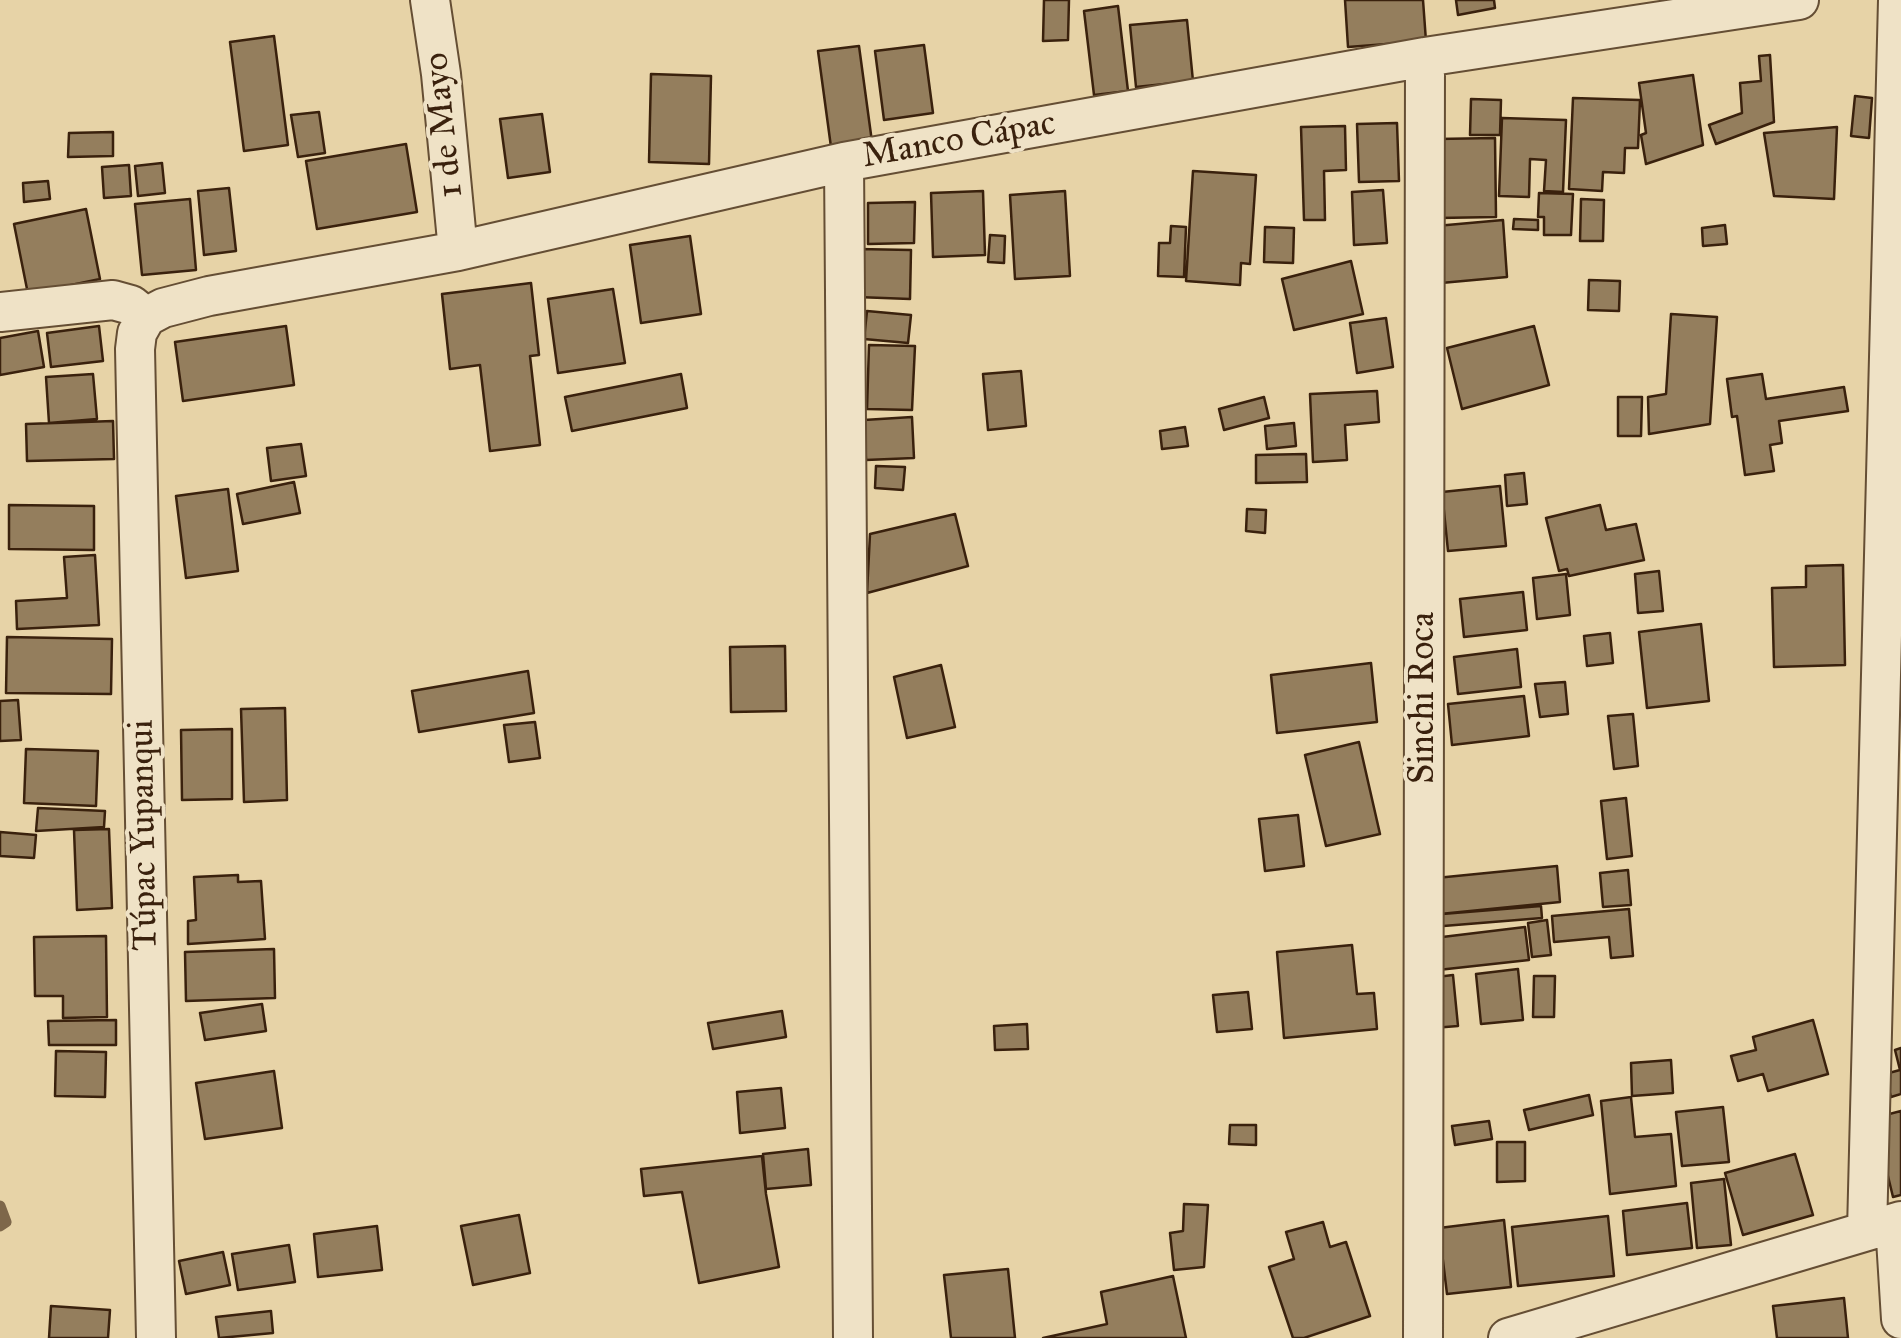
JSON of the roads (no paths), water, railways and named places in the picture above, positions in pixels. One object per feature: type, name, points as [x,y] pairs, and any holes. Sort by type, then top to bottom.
[{"type":"street","name":"1 de Mayo","points":[[430,0],[458,251]]},
{"type":"street","name":"Manco Cápac","points":[[141,325],[163,308],[210,296],[458,251],[844,162],[1424,57],[1799,0]]},
{"type":"street","points":[[1898,0],[1888,1225],[1901,1319]]},
{"type":"street","name":"Sinchi Roca","points":[[1423,1338],[1424,57]]},
{"type":"street","points":[[844,162],[854,1338]]},
{"type":"street","points":[[0,312],[114,300],[131,305],[141,325]]},
{"type":"street","name":"Túpac Yupanqui","points":[[141,325],[135,349],[137,498],[156,1338]]},
{"type":"street","points":[[1508,1338],[1888,1225]]},
{"type":"waterway","points":[[0,1206],[6,1222],[0,1226]]}]
